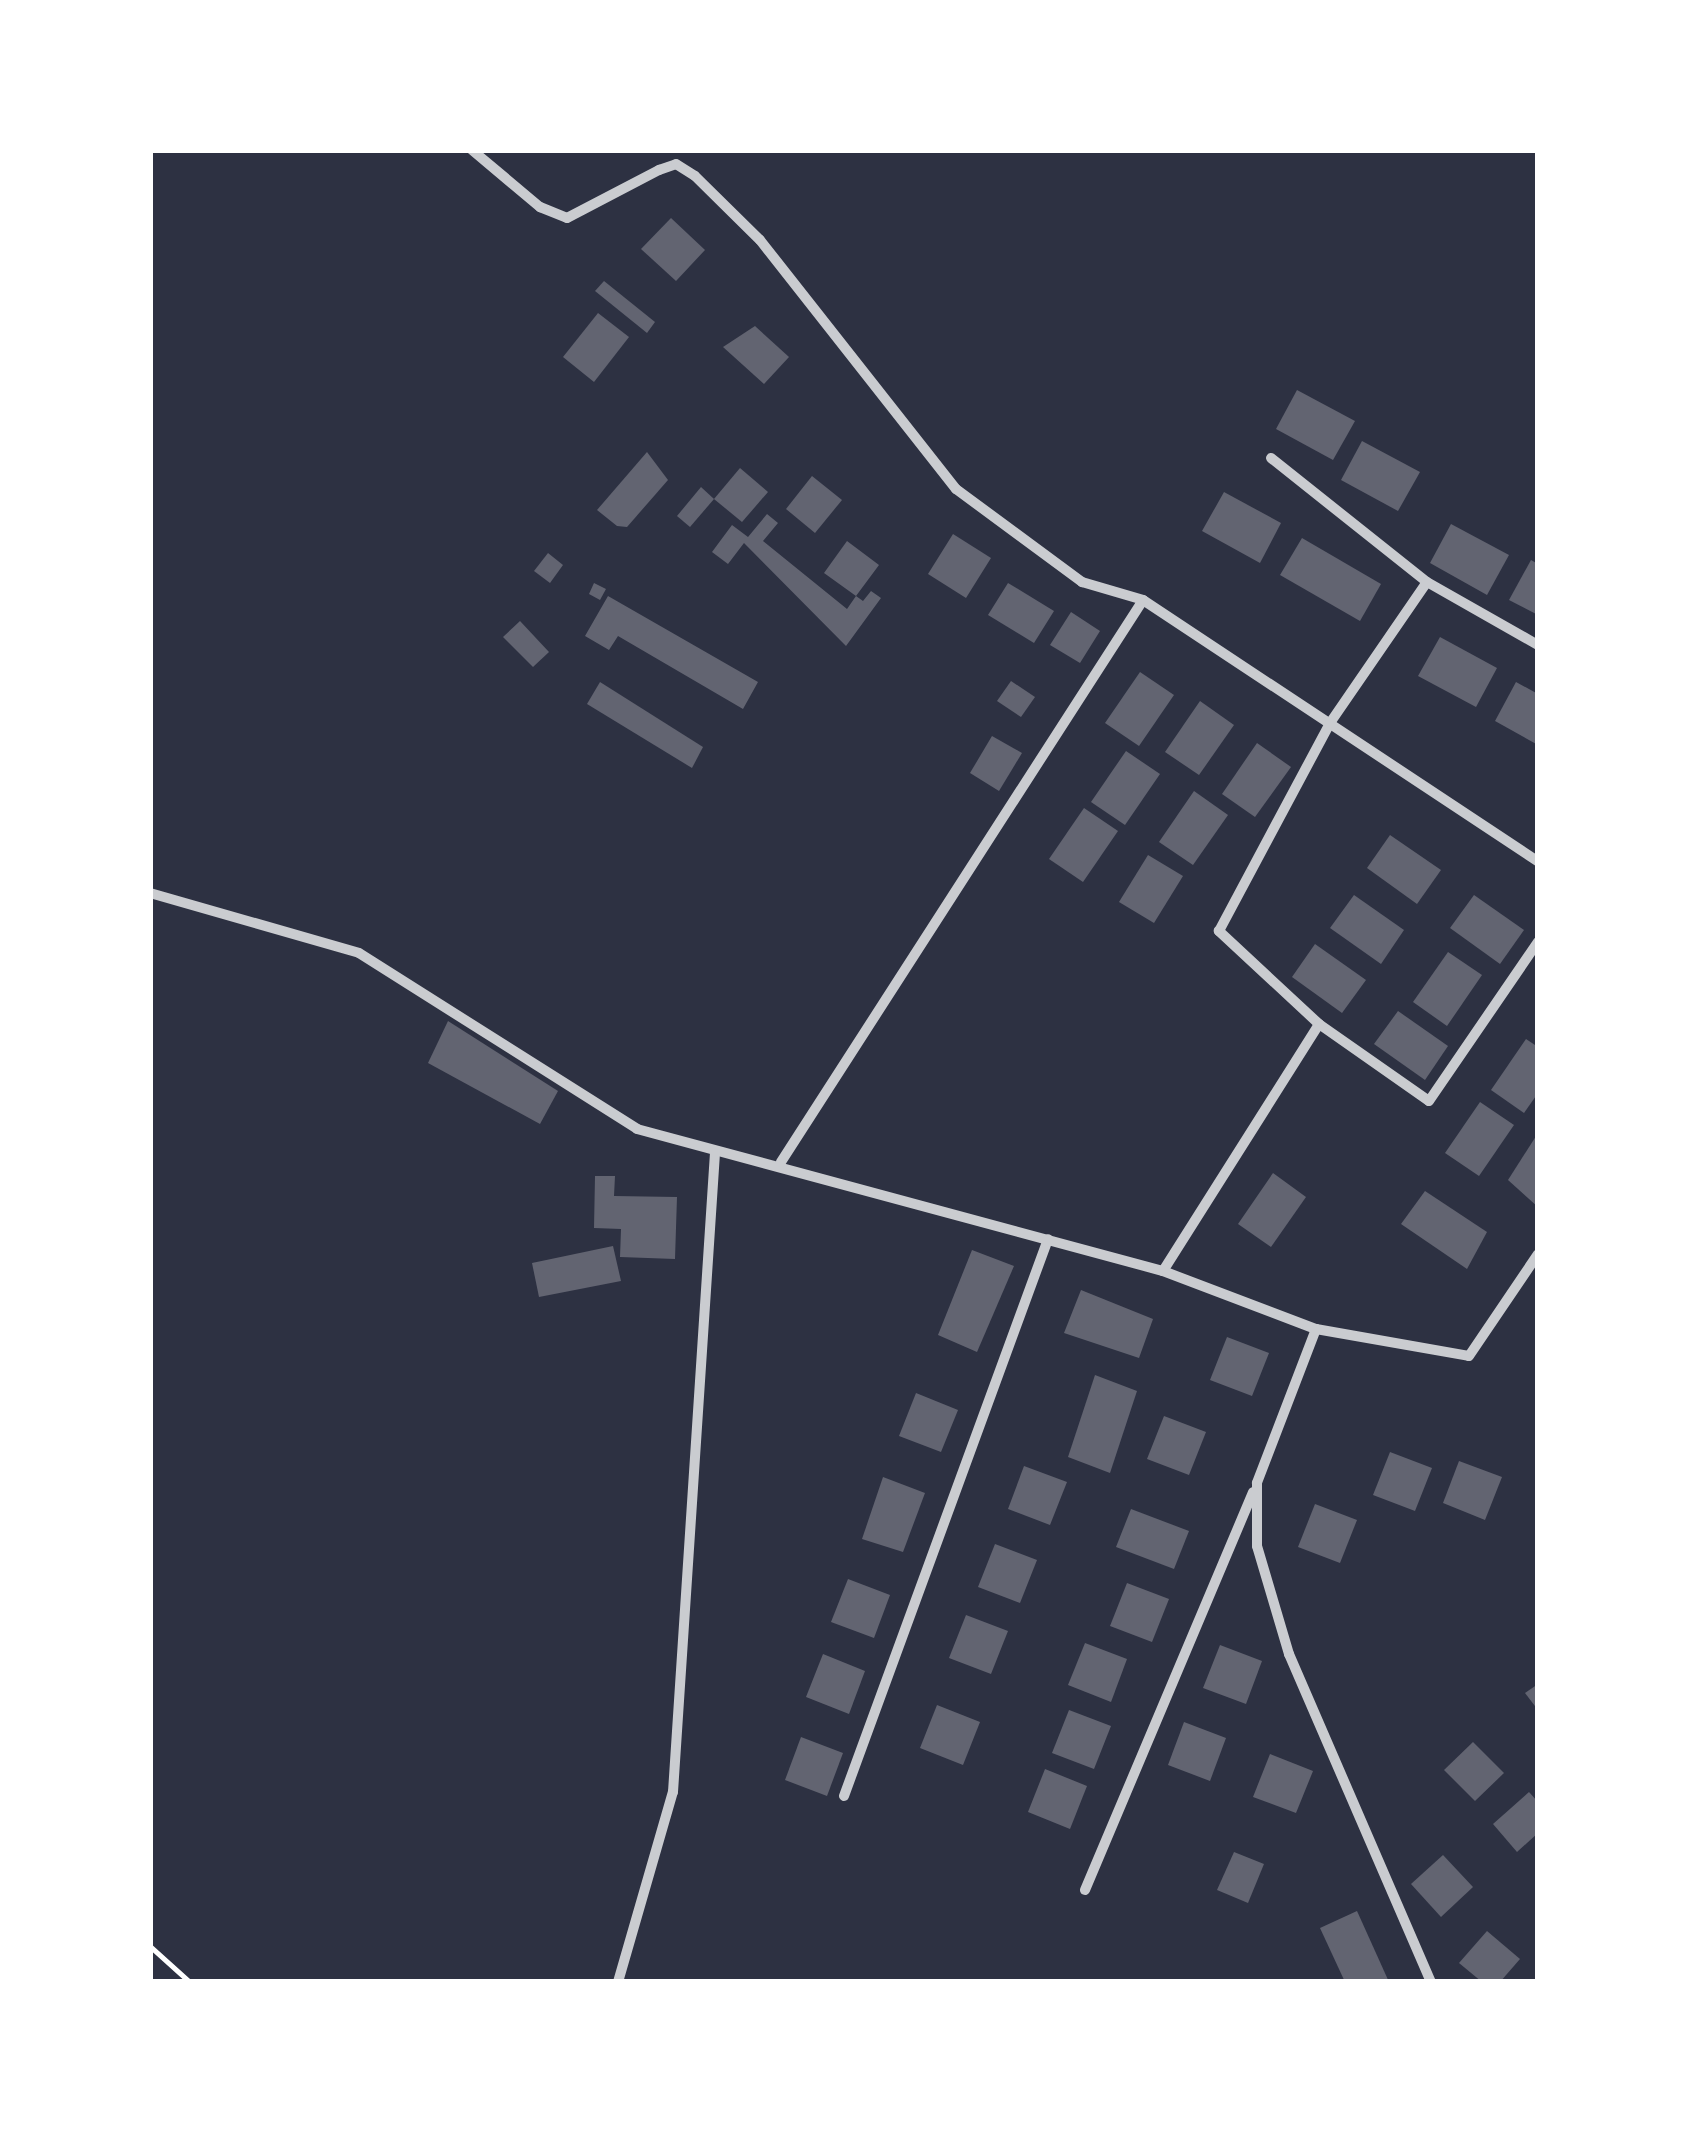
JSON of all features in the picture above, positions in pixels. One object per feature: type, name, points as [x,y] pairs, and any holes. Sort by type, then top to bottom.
[{"type":"street","points":[[472,150],[540,207],[567,218],[676,164],[760,240],[956,489],[1082,582],[1143,600],[1538,861]]},
{"type":"street","points":[[1271,458],[1427,582],[1538,645]]},
{"type":"street","points":[[1427,582],[1330,723],[1219,931],[1318,1024],[1429,1101],[1538,942]]},
{"type":"street","points":[[781,1162],[1143,600]]},
{"type":"street","points":[[150,893],[359,953],[638,1130],[715,1153],[781,1162],[1163,1271],[1316,1329],[1468,1356],[1538,1254]]},
{"type":"street","points":[[1163,1271],[1318,1024]]},
{"type":"street","points":[[618,1982],[673,1792],[715,1153]]},
{"type":"street","points":[[844,1796],[1048,1239]]},
{"type":"street","points":[[1085,1890],[1257,1483],[1316,1329]]},
{"type":"street","points":[[1257,1483],[1257,1546],[1289,1654],[1431,1982]]},
{"type":"path","points":[[150,1946],[190,1982]]},
{"type":"building","points":[[671,218],[705,250],[676,281],[641,249]]},
{"type":"building","points":[[604,281],[655,322],[647,333],[595,291]]},
{"type":"building","points":[[598,313],[629,337],[594,382],[563,357]]},
{"type":"building","points":[[755,326],[789,357],[764,384],[723,347]]},
{"type":"building","points":[[1297,390],[1355,421],[1333,460],[1276,429]]},
{"type":"building","points":[[1362,441],[1420,472],[1398,511],[1341,480]]},
{"type":"building","points":[[647,452],[668,480],[627,527],[617,526],[597,510]]},
{"type":"building","points":[[740,468],[768,492],[742,522],[714,499]]},
{"type":"building","points":[[812,476],[842,500],[815,533],[786,509]]},
{"type":"building","points":[[701,487],[714,499],[690,527],[677,516]]},
{"type":"building","points":[[1224,492],[1281,523],[1260,563],[1202,531]]},
{"type":"building","points":[[767,514],[778,523],[763,541],[847,609],[856,596],[863,601],[871,591],[881,598],[846,646],[744,543],[728,564],[712,552],[732,525],[748,537]]},
{"type":"building","points":[[1451,524],[1509,555],[1487,595],[1430,563]]},
{"type":"building","points":[[953,534],[991,558],[966,598],[928,574]]},
{"type":"building","points":[[1302,538],[1381,584],[1360,621],[1280,575]]},
{"type":"building","points":[[847,541],[879,565],[856,596],[824,573]]},
{"type":"building","points":[[548,553],[563,565],[550,583],[534,571]]},
{"type":"building","points":[[1531,560],[1538,564],[1538,615],[1509,600]]},
{"type":"building","points":[[594,583],[606,589],[600,600],[589,594]]},
{"type":"building","points":[[1008,583],[1054,611],[1034,643],[988,615]]},
{"type":"building","points":[[608,596],[758,682],[743,709],[618,636],[609,650],[585,636]]},
{"type":"building","points":[[1071,612],[1100,631],[1080,663],[1050,645]]},
{"type":"building","points":[[520,621],[549,652],[533,667],[503,637]]},
{"type":"building","points":[[1440,637],[1497,668],[1476,707],[1418,676]]},
{"type":"building","points":[[1140,672],[1174,695],[1139,746],[1105,723]]},
{"type":"building","points":[[1011,681],[1035,697],[1021,717],[997,701]]},
{"type":"building","points":[[600,682],[703,747],[692,768],[587,704]]},
{"type":"building","points":[[1516,682],[1538,694],[1538,745],[1495,721]]},
{"type":"building","points":[[1200,701],[1234,725],[1199,775],[1165,752]]},
{"type":"building","points":[[992,736],[1022,753],[999,791],[970,773]]},
{"type":"building","points":[[1257,743],[1291,767],[1255,817],[1222,794]]},
{"type":"building","points":[[1126,751],[1160,774],[1125,825],[1091,802]]},
{"type":"building","points":[[1194,791],[1228,815],[1193,865],[1159,842]]},
{"type":"building","points":[[1084,808],[1118,831],[1083,882],[1049,859]]},
{"type":"building","points":[[1390,835],[1441,870],[1417,904],[1367,868]]},
{"type":"building","points":[[1148,855],[1183,876],[1154,923],[1119,902]]},
{"type":"building","points":[[1354,895],[1404,930],[1381,964],[1330,928]]},
{"type":"building","points":[[1474,895],[1524,930],[1500,964],[1450,928]]},
{"type":"building","points":[[1315,944],[1366,980],[1342,1013],[1292,977]]},
{"type":"building","points":[[1448,952],[1482,975],[1447,1026],[1413,1002]]},
{"type":"building","points":[[1398,1011],[1448,1046],[1425,1080],[1374,1044]]},
{"type":"building","points":[[448,1021],[558,1091],[540,1124],[428,1063]]},
{"type":"building","points":[[1526,1039],[1538,1047],[1538,1093],[1524,1113],[1491,1090]]},
{"type":"building","points":[[1480,1102],[1514,1125],[1479,1176],[1445,1153]]},
{"type":"building","points":[[1538,1133],[1538,1207],[1508,1180]]},
{"type":"building","points":[[1273,1173],[1306,1197],[1271,1247],[1238,1224]]},
{"type":"building","points":[[595,1176],[615,1176],[614,1196],[677,1197],[675,1259],[620,1257],[621,1229],[594,1228]]},
{"type":"building","points":[[1425,1191],[1487,1232],[1467,1269],[1401,1224]]},
{"type":"building","points":[[613,1246],[621,1281],[539,1297],[532,1263]]},
{"type":"building","points":[[972,1250],[1014,1266],[977,1352],[938,1335]]},
{"type":"building","points":[[1081,1290],[1153,1319],[1139,1358],[1064,1333]]},
{"type":"building","points":[[1227,1337],[1269,1353],[1252,1396],[1210,1380]]},
{"type":"building","points":[[1095,1375],[1137,1391],[1110,1473],[1068,1457]]},
{"type":"building","points":[[916,1393],[958,1410],[941,1452],[899,1436]]},
{"type":"building","points":[[1164,1416],[1206,1432],[1189,1475],[1147,1459]]},
{"type":"building","points":[[1390,1452],[1432,1468],[1415,1511],[1373,1495]]},
{"type":"building","points":[[1459,1461],[1502,1477],[1485,1520],[1443,1503]]},
{"type":"building","points":[[1024,1466],[1067,1482],[1050,1525],[1008,1509]]},
{"type":"building","points":[[883,1477],[925,1493],[903,1552],[862,1539]]},
{"type":"building","points":[[1315,1504],[1357,1520],[1340,1563],[1298,1547]]},
{"type":"building","points":[[1131,1509],[1189,1531],[1174,1569],[1116,1547]]},
{"type":"building","points":[[995,1544],[1037,1560],[1020,1603],[978,1587]]},
{"type":"building","points":[[848,1579],[890,1595],[874,1638],[831,1622]]},
{"type":"building","points":[[1127,1583],[1169,1599],[1152,1642],[1110,1626]]},
{"type":"building","points":[[966,1615],[1008,1631],[991,1674],[949,1658]]},
{"type":"building","points":[[1085,1643],[1127,1659],[1111,1702],[1068,1685]]},
{"type":"building","points":[[1220,1645],[1262,1661],[1246,1704],[1203,1688]]},
{"type":"building","points":[[823,1654],[865,1671],[849,1714],[806,1697]]},
{"type":"building","points":[[1538,1684],[1538,1710],[1525,1693]]},
{"type":"building","points":[[937,1705],[980,1722],[963,1765],[920,1748]]},
{"type":"building","points":[[1069,1710],[1111,1726],[1094,1769],[1052,1753]]},
{"type":"building","points":[[1184,1722],[1226,1738],[1210,1781],[1168,1765]]},
{"type":"building","points":[[801,1737],[843,1753],[827,1796],[785,1780]]},
{"type":"building","points":[[1473,1742],[1504,1773],[1475,1801],[1444,1770]]},
{"type":"building","points":[[1270,1754],[1313,1771],[1296,1813],[1253,1797]]},
{"type":"building","points":[[1045,1769],[1087,1786],[1070,1829],[1028,1812]]},
{"type":"building","points":[[1529,1792],[1538,1802],[1538,1833],[1517,1852],[1493,1824]]},
{"type":"building","points":[[1234,1852],[1264,1864],[1248,1903],[1217,1890]]},
{"type":"building","points":[[1443,1855],[1473,1887],[1441,1917],[1411,1884]]},
{"type":"building","points":[[1357,1911],[1389,1982],[1345,1982],[1320,1928]]},
{"type":"building","points":[[1487,1931],[1520,1959],[1500,1982],[1482,1982],[1459,1963]]}]
